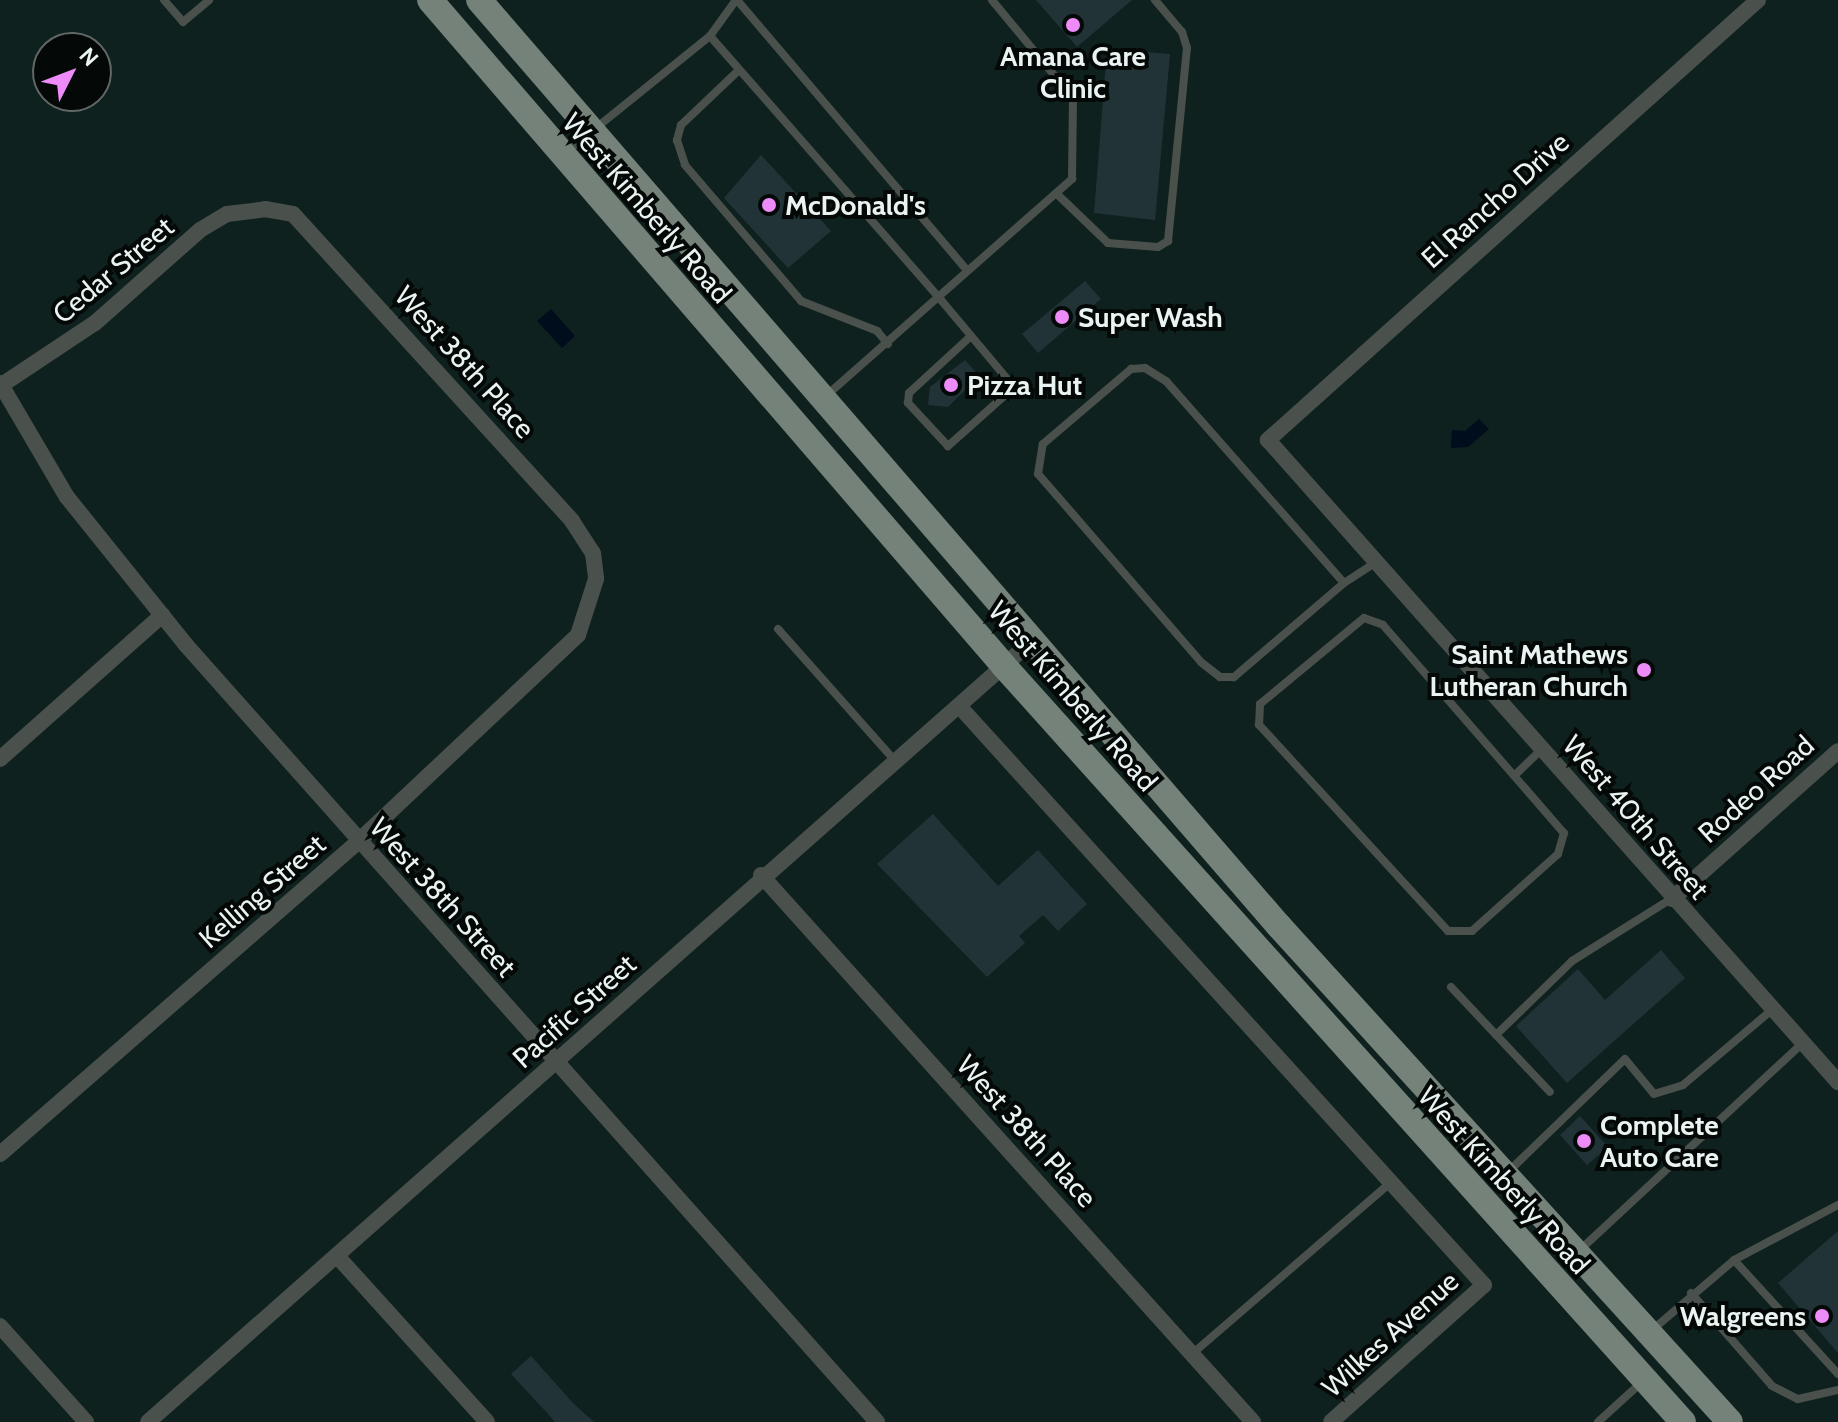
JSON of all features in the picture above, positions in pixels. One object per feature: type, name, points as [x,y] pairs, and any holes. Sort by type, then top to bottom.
[{"type":"main road","name":"West Kimberly Road","points":[[430,0],[561,157],[1004,666],[1683,1422]]},
{"type":"main road","name":"West Kimberly Road","points":[[479,0],[1279,926],[1506,1174],[1646,1335],[1730,1422]]},
{"type":"street","name":"El Rancho Drive","points":[[1268,440],[1758,0]]},
{"type":"street","name":"Cedar Street","points":[[0,385],[95,323],[200,230],[227,214],[265,209]]},
{"type":"street","name":"West 38th Place","points":[[265,209],[293,214],[312,230],[572,521],[593,553],[596,579]]},
{"type":"street","name":"West 38th Street","points":[[0,385],[67,497],[162,615],[359,841],[877,1422]]},
{"type":"street","name":"West 40th Street","points":[[1268,440],[1672,899],[1838,1082]]},
{"type":"street","name":"Kelling Street","points":[[0,1154],[359,841],[578,635],[596,579]]},
{"type":"street","points":[[0,759],[162,615]]},
{"type":"street","name":"Pacific Street","points":[[148,1422],[557,1063],[761,875],[960,707],[1034,639]]},
{"type":"street","points":[[960,707],[1392,1181]]},
{"type":"street","name":"Rodeo Road","points":[[1672,899],[1838,751]]},
{"type":"street","name":"West 38th Place","points":[[761,875],[1253,1422]]},
{"type":"street","name":"Wilkes Avenue","points":[[1331,1422],[1484,1285],[1392,1181]]},
{"type":"street","points":[[338,1257],[487,1422]]},
{"type":"street","points":[[0,1326],[86,1422]]},
{"type":"lane","points":[[164,0],[183,22],[209,0]]},
{"type":"lane","points":[[561,157],[710,36],[736,0],[966,269]]},
{"type":"lane","points":[[823,398],[941,300],[966,269],[1058,195],[1074,168],[1073,98],[992,0]]},
{"type":"lane","points":[[1058,195],[1108,243],[1158,247],[1168,241],[1187,48],[1155,0]]},
{"type":"lane","points":[[710,36],[941,300],[1009,381],[1003,397],[948,446],[908,403],[909,393],[971,336]]},
{"type":"lane","points":[[739,70],[681,125],[677,140],[685,165],[801,301],[877,331],[888,344]]},
{"type":"lane","points":[[1344,583],[1155,371],[1131,369],[1043,444],[1037,457],[1038,474],[1049,489],[1220,677],[1244,672],[1344,583],[1376,562]]},
{"type":"lane","points":[[1356,619],[1375,619],[1515,775],[1564,833],[1565,843],[1472,931],[1459,934],[1448,931],[1270,737],[1257,712],[1356,619]]},
{"type":"lane","points":[[778,629],[895,761]]},
{"type":"lane","points":[[1515,775],[1542,749]]},
{"type":"lane","points":[[1496,1035],[1572,961],[1672,899]]},
{"type":"lane","points":[[1451,987],[1550,1092]]},
{"type":"lane","points":[[1506,1174],[1625,1059],[1654,1094],[1683,1085],[1773,1009]]},
{"type":"lane","points":[[1575,1254],[1803,1043]]},
{"type":"lane","points":[[1192,1354],[1392,1181]]},
{"type":"lane","points":[[1646,1335],[1691,1293],[1734,1260],[1838,1205]]},
{"type":"lane","points":[[1734,1260],[1838,1374]]},
{"type":"lane","points":[[1691,1293],[1772,1386],[1798,1399],[1838,1390]]},
{"type":"lane","points":[[1598,1422],[1644,1380]]},
{"type":"water","points":[[551,309],[575,336],[562,348],[537,321]]},
{"type":"water","points":[[1479,419],[1489,429],[1468,447],[1451,448],[1452,430],[1465,431]]},
{"type":"building","points":[[1036,0],[1132,0],[1077,47]]},
{"type":"building","points":[[1107,49],[1170,54],[1155,220],[1094,213]]},
{"type":"building","name":"McDonald's","points":[[761,155],[831,231],[788,268],[724,198]]},
{"type":"building","name":"Super Wash","points":[[1085,281],[1101,299],[1038,353],[1022,334]]},
{"type":"building","name":"Pizza Hut","points":[[965,360],[979,376],[948,407],[928,405],[930,387]]},
{"type":"building","points":[[933,814],[998,886],[1038,850],[1087,904],[1058,931],[1043,915],[1019,936],[1025,943],[987,977],[877,864]]},
{"type":"building","points":[[1661,950],[1685,978],[1567,1083],[1516,1026],[1578,969],[1605,1000]]},
{"type":"building","name":"Complete Auto Care","points":[[1580,1116],[1608,1147],[1587,1165],[1560,1135]]},
{"type":"building","name":"Walgreens","points":[[1838,1231],[1838,1353],[1778,1283]]},
{"type":"building","points":[[531,1356],[594,1422],[555,1422],[511,1374]]},
{"type":"place","name":"Amana Care Clinic","points":[[1073,25]]},
{"type":"place","name":"McDonald's","points":[[769,205]]},
{"type":"place","name":"Super Wash","points":[[1062,317]]},
{"type":"place","name":"Pizza Hut","points":[[951,385]]},
{"type":"place","name":"Saint Mathews Lutheran Church","points":[[1644,670]]},
{"type":"place","name":"Complete Auto Care","points":[[1584,1141]]},
{"type":"place","name":"Walgreens","points":[[1822,1316]]}]
